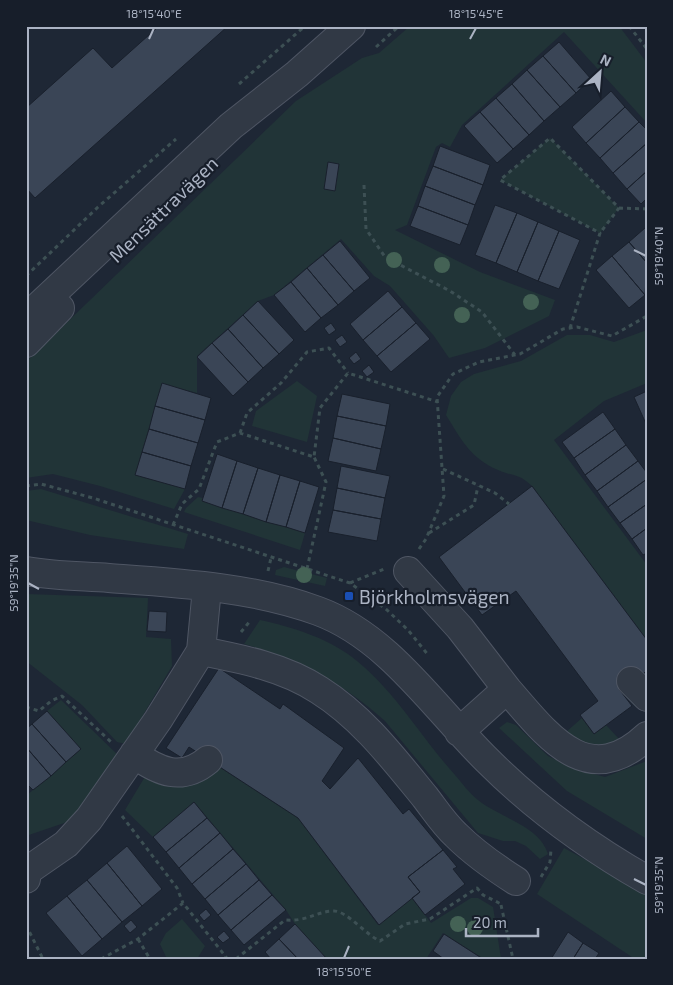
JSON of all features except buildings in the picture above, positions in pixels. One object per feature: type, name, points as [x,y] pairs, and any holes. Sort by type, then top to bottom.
[{"type":"street","name":"Mensättravägen","points":[[26,318],[231,126],[297,74],[351,26]]},
{"type":"street","name":"Mensättravägen","points":[[26,343],[241,135],[297,74]]},
{"type":"street","points":[[26,561],[78,576]]},
{"type":"street","points":[[403,565],[460,628],[528,713],[560,744],[576,755],[603,761],[620,756],[647,736]]},
{"type":"street","points":[[26,571],[206,588],[281,600],[319,612],[349,626],[387,656],[487,760],[549,815],[617,863],[647,880]]},
{"type":"street","points":[[27,875],[66,844],[88,819],[132,757],[201,651],[206,588]]},
{"type":"street","points":[[201,651],[239,658],[269,667],[318,689],[337,702],[379,742],[454,834],[480,858],[526,883]]},
{"type":"street","points":[[459,732],[507,689]]},
{"type":"street","points":[[132,757],[157,770],[170,772],[193,771],[208,760]]},
{"type":"path","points":[[376,47],[398,26]]},
{"type":"path","points":[[629,26],[647,49]]},
{"type":"path","points":[[600,233],[500,180],[550,138],[619,208],[647,209]]},
{"type":"path","points":[[364,185],[366,229],[385,257],[450,291],[482,312],[515,355]]},
{"type":"path","points":[[570,328],[600,233],[619,208]]},
{"type":"path","points":[[26,486],[41,484],[84,496],[350,583],[403,565],[429,533],[444,496],[437,397],[453,374],[479,362],[520,354],[563,329],[577,327],[612,336],[647,316]]},
{"type":"path","points":[[240,433],[247,413],[281,383],[307,352],[329,348],[348,373],[438,402]]},
{"type":"path","points":[[307,569],[326,482],[314,457],[320,408],[348,373]]},
{"type":"path","points":[[172,525],[182,504],[199,489],[217,442],[240,433],[314,457]]},
{"type":"path","points":[[443,469],[495,493],[509,504]]},
{"type":"path","points":[[429,533],[474,506],[478,486]]},
{"type":"path","points":[[267,576],[271,558]]},
{"type":"path","points":[[237,637],[255,615]]},
{"type":"path","points":[[26,707],[39,711],[51,701],[62,696],[132,757]]},
{"type":"path","points":[[116,808],[176,888],[183,903],[226,958]]},
{"type":"path","points":[[526,883],[550,862],[552,851],[550,846]]},
{"type":"path","points":[[236,959],[285,920],[299,921],[335,911],[344,915],[372,938],[380,941],[405,924],[430,919],[477,888]]},
{"type":"path","points":[[101,959],[138,939],[183,903]]},
{"type":"path","points":[[501,905],[513,959]]},
{"type":"path","points":[[26,925],[43,959]]},
{"type":"path","points":[[138,939],[150,959]]},
{"type":"green space","points":[[410,26],[619,26],[647,63],[647,123],[564,32],[462,125],[450,147],[442,143],[436,147],[407,225],[395,230],[480,272],[555,300],[549,316],[485,348],[449,358],[434,336],[390,286],[374,276],[341,239],[274,295],[258,301],[197,356],[197,393],[162,384],[135,475],[185,489],[174,509],[100,486],[53,474],[26,478],[26,362],[296,101],[362,58],[379,53]]},
{"type":"green space","points":[[550,138],[619,208],[600,233],[500,180]]},
{"type":"green space","points":[[647,330],[647,383],[604,401],[554,440],[647,565],[647,640],[532,486],[519,477],[498,470],[480,460],[467,447],[446,415],[451,396],[461,382],[474,374],[521,361],[567,335],[590,335],[614,342]]},
{"type":"green space","points":[[297,381],[317,396],[307,442],[252,426],[256,411]]},
{"type":"green space","points":[[41,489],[188,534],[184,549],[90,535],[26,520],[26,491]]},
{"type":"green space","points":[[198,497],[203,498],[202,501],[305,533],[300,550],[184,512]]},
{"type":"green space","points":[[284,567],[327,578],[325,586],[275,575],[276,570]]},
{"type":"green space","points":[[26,594],[148,598],[146,637],[171,639],[172,666],[126,744],[117,742],[82,705],[26,661]]},
{"type":"green space","points":[[260,620],[319,638],[342,650],[367,669],[472,794],[487,806],[528,829],[543,844],[548,854],[540,859],[526,846],[515,841],[503,841],[478,833],[385,721],[369,707],[319,674],[283,657],[244,644]]},
{"type":"green space","points":[[61,700],[119,756],[80,810],[67,822],[26,836],[26,796],[81,749],[47,711]]},
{"type":"green space","points":[[582,718],[594,734],[606,725],[620,740],[605,748],[575,741],[566,732]]},
{"type":"green space","points":[[507,722],[516,725],[548,756],[575,769],[605,777],[647,761],[647,839],[567,791],[499,728]]},
{"type":"green space","points":[[218,766],[298,818],[378,925],[412,898],[431,923],[471,898],[478,898],[493,907],[501,959],[484,959],[443,933],[426,959],[327,959],[295,924],[286,910],[194,802],[153,837],[125,810],[146,775]]},
{"type":"green space","points":[[564,848],[647,893],[647,959],[635,959],[537,894]]},
{"type":"green space","points":[[182,919],[205,946],[197,959],[167,959],[160,944],[166,933]]},
{"type":"place","name":"Björkholmsvägen","points":[[349,596]]}]
